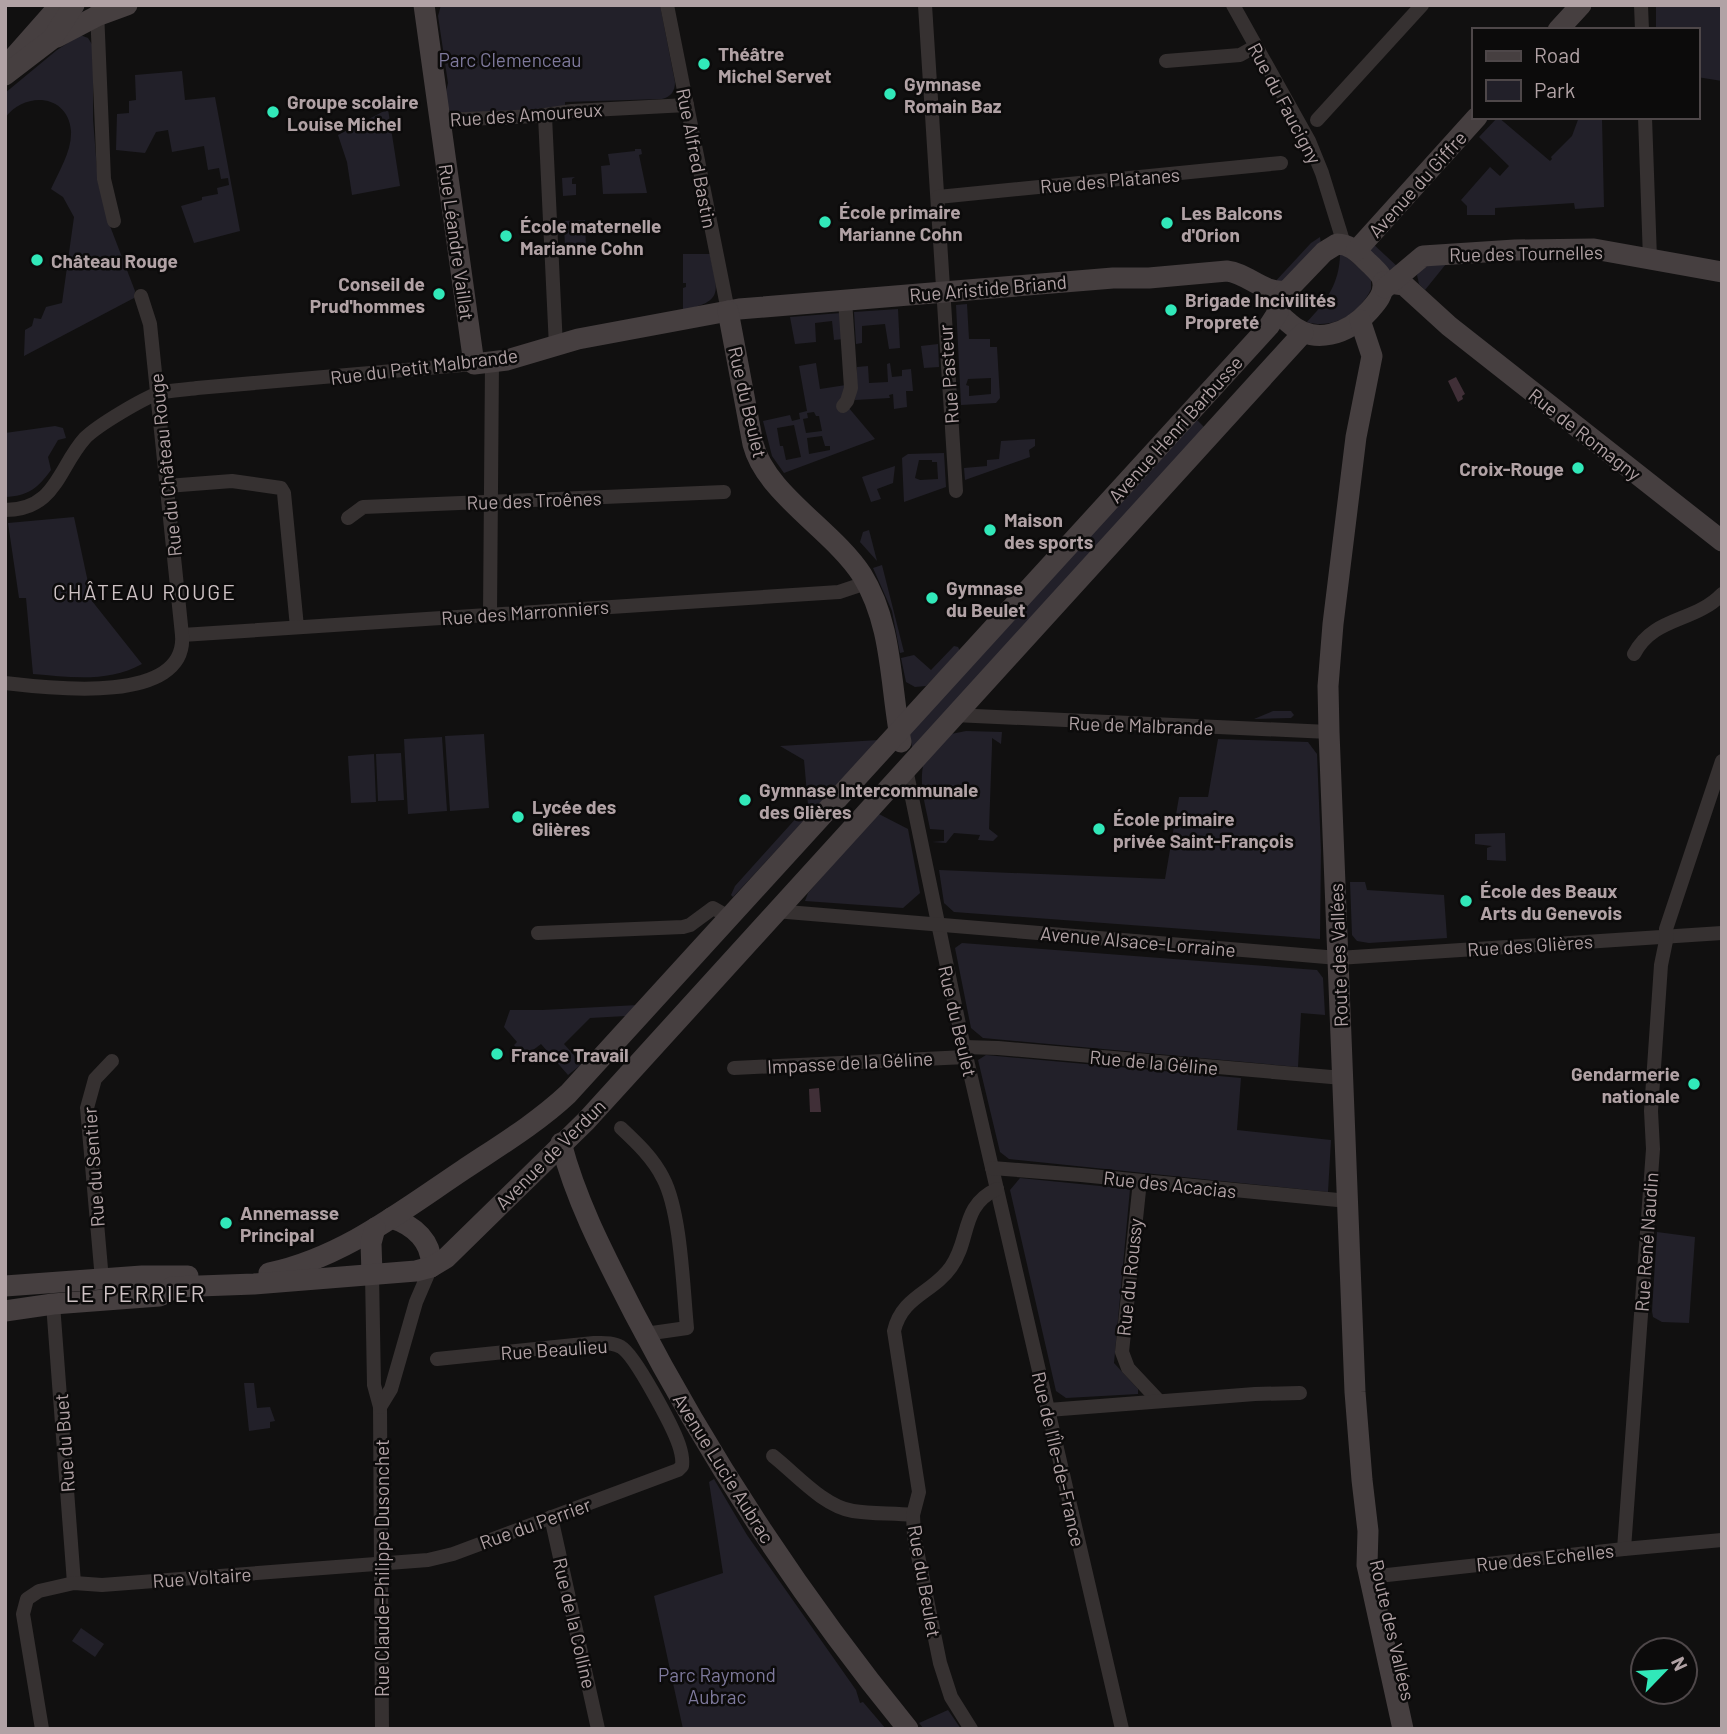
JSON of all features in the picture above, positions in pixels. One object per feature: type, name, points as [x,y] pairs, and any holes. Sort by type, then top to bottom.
[{"type":"street","points":[[5,68],[60,5]]},
{"type":"street","points":[[52,39],[74,5]]},
{"type":"street","points":[[5,75],[52,39],[97,11],[127,5]]},
{"type":"street","name":"Rue des Amoureux","points":[[424,5],[439,120],[545,116],[572,111],[687,105]]},
{"type":"street","name":"Rue Alfred Bastin","points":[[667,5],[728,311]]},
{"type":"street","name":"Rue Pasteur","points":[[925,5],[956,491]]},
{"type":"street","name":"Rue du Faucigny","points":[[1233,5],[1309,141],[1350,248]]},
{"type":"street","points":[[1317,120],[1422,5]]},
{"type":"street","points":[[1560,28],[1581,5]]},
{"type":"street","points":[[1641,5],[1642,28]]},
{"type":"street","points":[[97,11],[104,179],[114,221]]},
{"type":"street","points":[[1166,61],[1240,55],[1256,46]]},
{"type":"street","points":[[545,116],[556,347]]},
{"type":"street","name":"Avenue du Giffre","points":[[1350,248],[1475,119]]},
{"type":"street","points":[[1645,119],[1650,260]]},
{"type":"street","name":"Rue Léandre Vaillat","points":[[439,120],[483,363]]},
{"type":"street","name":"Rue des Platanes","points":[[938,197],[1281,163]]},
{"type":"street","points":[[1334,245],[1350,248],[1378,272],[1386,286],[1374,305],[1352,326],[1319,335],[1296,330],[1280,303],[1324,252],[1334,245]]},
{"type":"street","name":"Rue des Tournelles","points":[[1386,286],[1425,255],[1584,248],[1722,272]]},
{"type":"street","name":"Rue Aristide Briand","points":[[728,311],[1105,278],[1149,278],[1227,271],[1236,272],[1276,292],[1280,303]]},
{"type":"street","name":"Rue de Romagny","points":[[1386,286],[1404,285],[1449,326],[1722,541]]},
{"type":"street","name":"Rue du Château Rouge","points":[[141,296],[150,324],[182,635]]},
{"type":"street","points":[[842,406],[847,401],[851,388],[845,300]]},
{"type":"street","name":"Avenue Henri Barbusse","points":[[899,731],[1265,331],[1280,303]]},
{"type":"street","name":"Rue du Petit Malbrande","points":[[157,394],[483,363],[556,347],[578,339],[728,311]]},
{"type":"street","name":"Rue du Beulet","points":[[728,311],[753,444],[762,468],[840,547],[866,583],[878,608],[886,638],[906,769],[965,1052],[997,1189],[982,1198],[971,1213],[953,1265],[943,1277],[902,1309],[897,1319],[895,1345],[919,1492],[913,1514],[918,1555],[940,1663],[951,1697],[971,1729]]},
{"type":"street","name":"Route des Vallées","points":[[1352,326],[1366,380],[1356,438],[1333,624],[1328,686],[1329,732],[1355,1392],[1368,1531],[1403,1729]]},
{"type":"street","name":"Avenue Henri Barbusse","points":[[954,715],[1303,333]]},
{"type":"street","points":[[483,363],[491,440],[490,615]]},
{"type":"street","points":[[5,510],[30,505],[49,493],[79,446],[90,434],[157,394]]},
{"type":"street","points":[[167,486],[232,481],[281,488],[284,493],[297,627]]},
{"type":"street","name":"Rue des Troênes","points":[[348,518],[363,506],[724,492]]},
{"type":"street","name":"Rue des Marronniers","points":[[182,635],[839,592],[866,583]]},
{"type":"street","points":[[1634,654],[1643,639],[1654,630],[1704,609],[1722,594]]},
{"type":"street","points":[[5,684],[91,690],[132,684],[157,675],[175,662],[183,649],[182,635]]},
{"type":"street","name":"Avenue de Verdun","points":[[5,1311],[53,1304],[163,1295],[172,1287],[254,1284],[416,1271],[431,1267],[450,1255],[586,1121],[954,715]]},
{"type":"street","name":"Rue de Malbrande","points":[[954,715],[1329,732]]},
{"type":"street","name":"Avenue de Verdun","points":[[5,1286],[158,1275],[233,1277],[265,1274],[319,1257],[383,1223],[560,1102],[899,731]]},
{"type":"street","name":"Rue René Naudin","points":[[1624,1549],[1654,1133],[1651,1111],[1661,965],[1666,929],[1722,761]]},
{"type":"street","points":[[538,933],[683,927],[713,908],[729,918]]},
{"type":"street","name":"Avenue Alsace-Lorraine","points":[[775,911],[1338,958]]},
{"type":"street","name":"Rue des Glières","points":[[1338,958],[1722,933]]},
{"type":"street","name":"Rue de la Géline","points":[[965,1052],[998,1048],[1343,1078]]},
{"type":"street","name":"Impasse de la Géline","points":[[734,1068],[965,1052]]},
{"type":"street","name":"Rue du Sentier","points":[[102,1280],[87,1108],[95,1079],[112,1061]]},
{"type":"street","points":[[621,1128],[641,1147],[663,1176],[672,1203],[680,1263],[687,1328],[645,1334]]},
{"type":"street","name":"Avenue Lucie Aubrac","points":[[562,1143],[573,1187],[645,1334],[718,1461],[821,1616],[908,1729]]},
{"type":"street","name":"Avenue Lucie Aubrac","points":[[535,1170],[539,1166],[550,1168],[573,1187]]},
{"type":"street","name":"Rue des Acacias","points":[[992,1168],[1348,1201]]},
{"type":"street","name":"Rue du Roussy","points":[[1140,1181],[1122,1352],[1128,1368],[1159,1401]]},
{"type":"street","name":"Rue de l'Île-de-France","points":[[997,1189],[1122,1729]]},
{"type":"street","points":[[372,1274],[371,1243],[383,1223],[408,1226],[423,1238],[430,1252],[431,1267]]},
{"type":"street","name":"Rue Claude-Philippe Dusonchet","points":[[380,1407],[391,1389],[416,1302],[431,1267]]},
{"type":"street","name":"Rue Claude-Philippe Dusonchet","points":[[372,1274],[374,1385],[380,1407],[382,1729]]},
{"type":"street","name":"Rue du Buet","points":[[53,1304],[74,1583]]},
{"type":"street","name":"Rue Beaulieu","points":[[437,1359],[594,1343],[620,1346],[639,1368],[674,1433],[683,1464]]},
{"type":"street","points":[[1048,1409],[1300,1393]]},
{"type":"street","points":[[774,1456],[840,1507],[852,1511],[913,1514]]},
{"type":"street","name":"Rue du Perrier","points":[[381,1564],[445,1556],[678,1470],[683,1464]]},
{"type":"street","name":"Rue de la Colline","points":[[551,1517],[598,1729]]},
{"type":"street","name":"Rue des Echelles","points":[[1376,1577],[1722,1540]]},
{"type":"street","name":"Rue Voltaire","points":[[42,1729],[23,1618],[23,1606],[27,1599],[38,1591],[74,1583],[102,1584],[381,1564]]},
{"type":"street","name":"Route des Vallées","points":[[1376,1577],[1416,1729]]},
{"type":"green space","name":"Parc Clemenceau","points":[[441,5],[660,5],[674,88],[670,95],[662,99],[565,102],[565,107],[542,111],[453,113],[447,108],[445,96],[448,83],[438,16]]},
{"type":"green space","points":[[1656,5],[1722,5],[1722,81],[1699,77],[1699,28],[1656,28]]},
{"type":"green space","points":[[80,35],[88,38],[93,46],[93,119],[98,182],[110,226],[135,291],[134,298],[24,356],[25,330],[32,326],[34,318],[41,319],[46,307],[62,303],[74,217],[63,197],[51,189],[67,153],[71,131],[62,110],[44,100],[23,103],[5,118],[5,93],[57,50]]},
{"type":"green space","points":[[182,71],[185,100],[215,97],[240,231],[194,243],[181,206],[218,194],[217,188],[229,185],[228,178],[221,179],[219,168],[208,170],[204,146],[172,152],[168,130],[156,132],[145,153],[116,150],[117,114],[129,113],[129,101],[136,100],[135,75]]},
{"type":"green space","points":[[388,109],[400,186],[352,195],[347,162],[338,135]]},
{"type":"green space","points":[[1496,119],[1500,119],[1550,161],[1572,136],[1578,119],[1602,119],[1604,207],[1575,209],[1574,203],[1495,208],[1495,215],[1467,215],[1467,206],[1461,200],[1490,167],[1500,176],[1509,166],[1479,137]]},
{"type":"green space","points":[[641,149],[642,154],[639,155],[647,193],[603,194],[601,166],[610,165],[608,154]]},
{"type":"green space","points":[[575,177],[572,184],[576,184],[576,195],[563,196],[562,178]]},
{"type":"green space","points":[[585,220],[586,249],[565,248],[564,221]]},
{"type":"green space","points":[[1320,237],[1321,245],[1287,281],[1273,284],[1311,243]]},
{"type":"green space","points":[[1371,242],[1400,269],[1392,275],[1366,247]]},
{"type":"green space","points":[[1340,253],[1371,279],[1371,289],[1360,305],[1345,318],[1327,324],[1307,322],[1335,283]]},
{"type":"green space","points":[[683,254],[710,254],[716,286],[712,298],[706,303],[683,310],[683,288],[686,283],[683,283]]},
{"type":"green space","points":[[1446,264],[1425,290],[1419,284],[1417,275],[1423,266]]},
{"type":"green space","points":[[967,304],[969,339],[990,339],[990,347],[997,347],[1000,398],[996,403],[961,405],[956,305]],"holes":[[[991,378],[991,394],[969,396],[969,386],[966,385],[968,379]]]},
{"type":"green space","points":[[898,309],[900,348],[889,349],[885,324],[862,326],[862,343],[856,344],[854,312]]},
{"type":"green space","points":[[841,313],[843,339],[834,340],[832,321],[815,323],[816,342],[795,344],[790,317]]},
{"type":"green space","points":[[938,344],[939,367],[924,368],[921,346]]},
{"type":"green space","points":[[816,363],[820,389],[846,385],[848,407],[875,439],[784,473],[772,456],[763,421],[790,415],[792,421],[800,419],[799,413],[807,411],[799,366]],"holes":[[[814,412],[819,416],[822,431],[806,433],[803,419],[808,418],[807,413]],[[794,425],[801,457],[786,460],[777,428]],[[822,436],[825,446],[830,446],[830,450],[809,454],[807,438]]]},
{"type":"green space","points":[[890,363],[892,377],[902,376],[902,370],[911,369],[913,391],[906,391],[907,407],[894,409],[893,394],[889,395],[890,398],[855,400],[857,367],[868,366],[869,383],[888,382],[887,364]]},
{"type":"green space","points":[[1194,417],[1207,430],[913,752],[909,729]]},
{"type":"green space","points":[[55,426],[63,428],[66,438],[58,440],[48,457],[51,470],[32,490],[5,497],[5,433]]},
{"type":"green space","points":[[1035,439],[1035,446],[1029,450],[1030,457],[965,480],[964,468],[987,466],[987,460],[999,459],[1001,441]]},
{"type":"green space","points":[[944,453],[946,487],[904,502],[902,458],[908,454]],"holes":[[[919,460],[937,462],[938,479],[915,478]]]},
{"type":"green space","points":[[895,466],[893,483],[877,489],[881,499],[871,502],[862,477]]},
{"type":"green space","points":[[74,517],[92,601],[142,664],[129,670],[89,677],[33,674],[26,598],[19,598],[8,523]]},
{"type":"green space","points":[[869,530],[877,561],[860,542],[863,532]]},
{"type":"green space","points":[[882,565],[904,652],[900,653],[892,611],[873,568]]},
{"type":"green space","points":[[954,646],[960,651],[926,686],[915,687],[906,682],[901,658],[914,655],[931,670]]},
{"type":"green space","points":[[1273,711],[1291,711],[1294,715],[1291,718],[1254,719]]},
{"type":"green space","points":[[966,731],[1002,732],[1001,744],[992,738],[989,829],[998,836],[993,841],[978,840],[980,835],[954,833],[946,843],[932,842],[944,841],[944,830],[930,829],[922,787],[924,762],[951,734]]},
{"type":"green space","points":[[484,734],[489,808],[450,811],[445,736]]},
{"type":"green space","points":[[442,737],[447,811],[408,814],[404,739]]},
{"type":"green space","points":[[1218,739],[1308,742],[1317,754],[1321,851],[1320,939],[954,912],[944,903],[939,870],[1165,879],[1179,797],[1208,797]]},
{"type":"green space","points":[[879,740],[733,897],[731,895],[735,886],[808,805],[804,760],[780,746]]},
{"type":"green space","points":[[401,753],[404,800],[378,801],[376,754]]},
{"type":"green space","points":[[374,754],[376,802],[351,803],[348,756]]},
{"type":"green space","points":[[877,813],[908,829],[920,893],[903,908],[805,901],[808,893]]},
{"type":"green space","points":[[1505,833],[1506,861],[1487,860],[1487,848],[1492,846],[1475,844],[1475,834]]},
{"type":"green space","points":[[1350,882],[1365,882],[1367,890],[1444,895],[1447,938],[1369,943],[1357,941],[1352,935]]},
{"type":"green space","points":[[962,943],[1317,970],[1323,978],[1325,1015],[1301,1013],[1298,1067],[983,1038],[971,1028],[955,948]]},
{"type":"green space","points":[[638,1005],[626,1016],[590,1018],[564,1044],[582,1064],[568,1075],[541,1044],[524,1057],[514,1045],[517,1042],[504,1027],[510,1010]]},
{"type":"green space","points":[[986,1055],[1241,1078],[1237,1130],[1331,1140],[1328,1192],[1009,1159],[1000,1152],[978,1060]]},
{"type":"green space","points":[[1020,1178],[1130,1189],[1114,1363],[1138,1389],[1138,1394],[1066,1398],[1056,1391],[1010,1190]]},
{"type":"green space","points":[[1657,1232],[1695,1237],[1689,1323],[1662,1322],[1653,1317]]},
{"type":"green space","points":[[244,1383],[254,1383],[257,1408],[270,1407],[275,1421],[270,1422],[270,1428],[249,1431]]},
{"type":"green space","name":"Parc Raymond Aubrac","points":[[714,1479],[747,1535],[856,1690],[860,1703],[863,1702],[886,1729],[683,1729],[654,1596],[723,1573],[709,1482]]},
{"type":"green space","points":[[81,1628],[104,1644],[95,1657],[72,1641]]},
{"type":"green space","points":[[948,1710],[961,1729],[924,1729],[919,1723]]},
{"type":"shaded area","points":[[1456,377],[1465,394],[1458,402],[1448,381]]},
{"type":"shaded area","points":[[819,1088],[821,1112],[810,1112],[809,1089]]},
{"type":"place","name":"Théâtre Michel Servet","points":[[704,64]]},
{"type":"place","name":"Gymnase Romain Baz","points":[[890,94]]},
{"type":"place","name":"Groupe scolaire Louise Michel","points":[[273,112]]},
{"type":"place","name":"École primaire Marianne Cohn","points":[[825,222]]},
{"type":"place","name":"Les Balcons d'Orion","points":[[1167,223]]},
{"type":"place","name":"École maternelle Marianne Cohn","points":[[506,236]]},
{"type":"place","name":"Château Rouge","points":[[37,260]]},
{"type":"place","name":"Conseil de Prud'hommes","points":[[439,294]]},
{"type":"place","name":"Brigade Incivilités Propreté","points":[[1171,310]]},
{"type":"place","name":"Croix-Rouge","points":[[1578,468]]},
{"type":"place","name":"Maison des sports","points":[[990,530]]},
{"type":"place","name":"Gymnase du Beulet","points":[[932,598]]},
{"type":"place","name":"Gymnase Intercommunale des Glières","points":[[745,800]]},
{"type":"place","name":"Lycée des Glières","points":[[518,817]]},
{"type":"place","name":"École primaire privée Saint-François","points":[[1099,829]]},
{"type":"place","name":"École des Beaux Arts du Genevois","points":[[1466,901]]},
{"type":"place","name":"France Travail","points":[[497,1054]]},
{"type":"place","name":"Gendarmerie nationale","points":[[1694,1084]]},
{"type":"place","name":"Annemasse Principal","points":[[226,1223]]},
{"type":"district","name":"CHÂTEAU ROUGE","points":[[145,591]]},
{"type":"district","name":"LE PERRIER","points":[[136,1293]]}]
